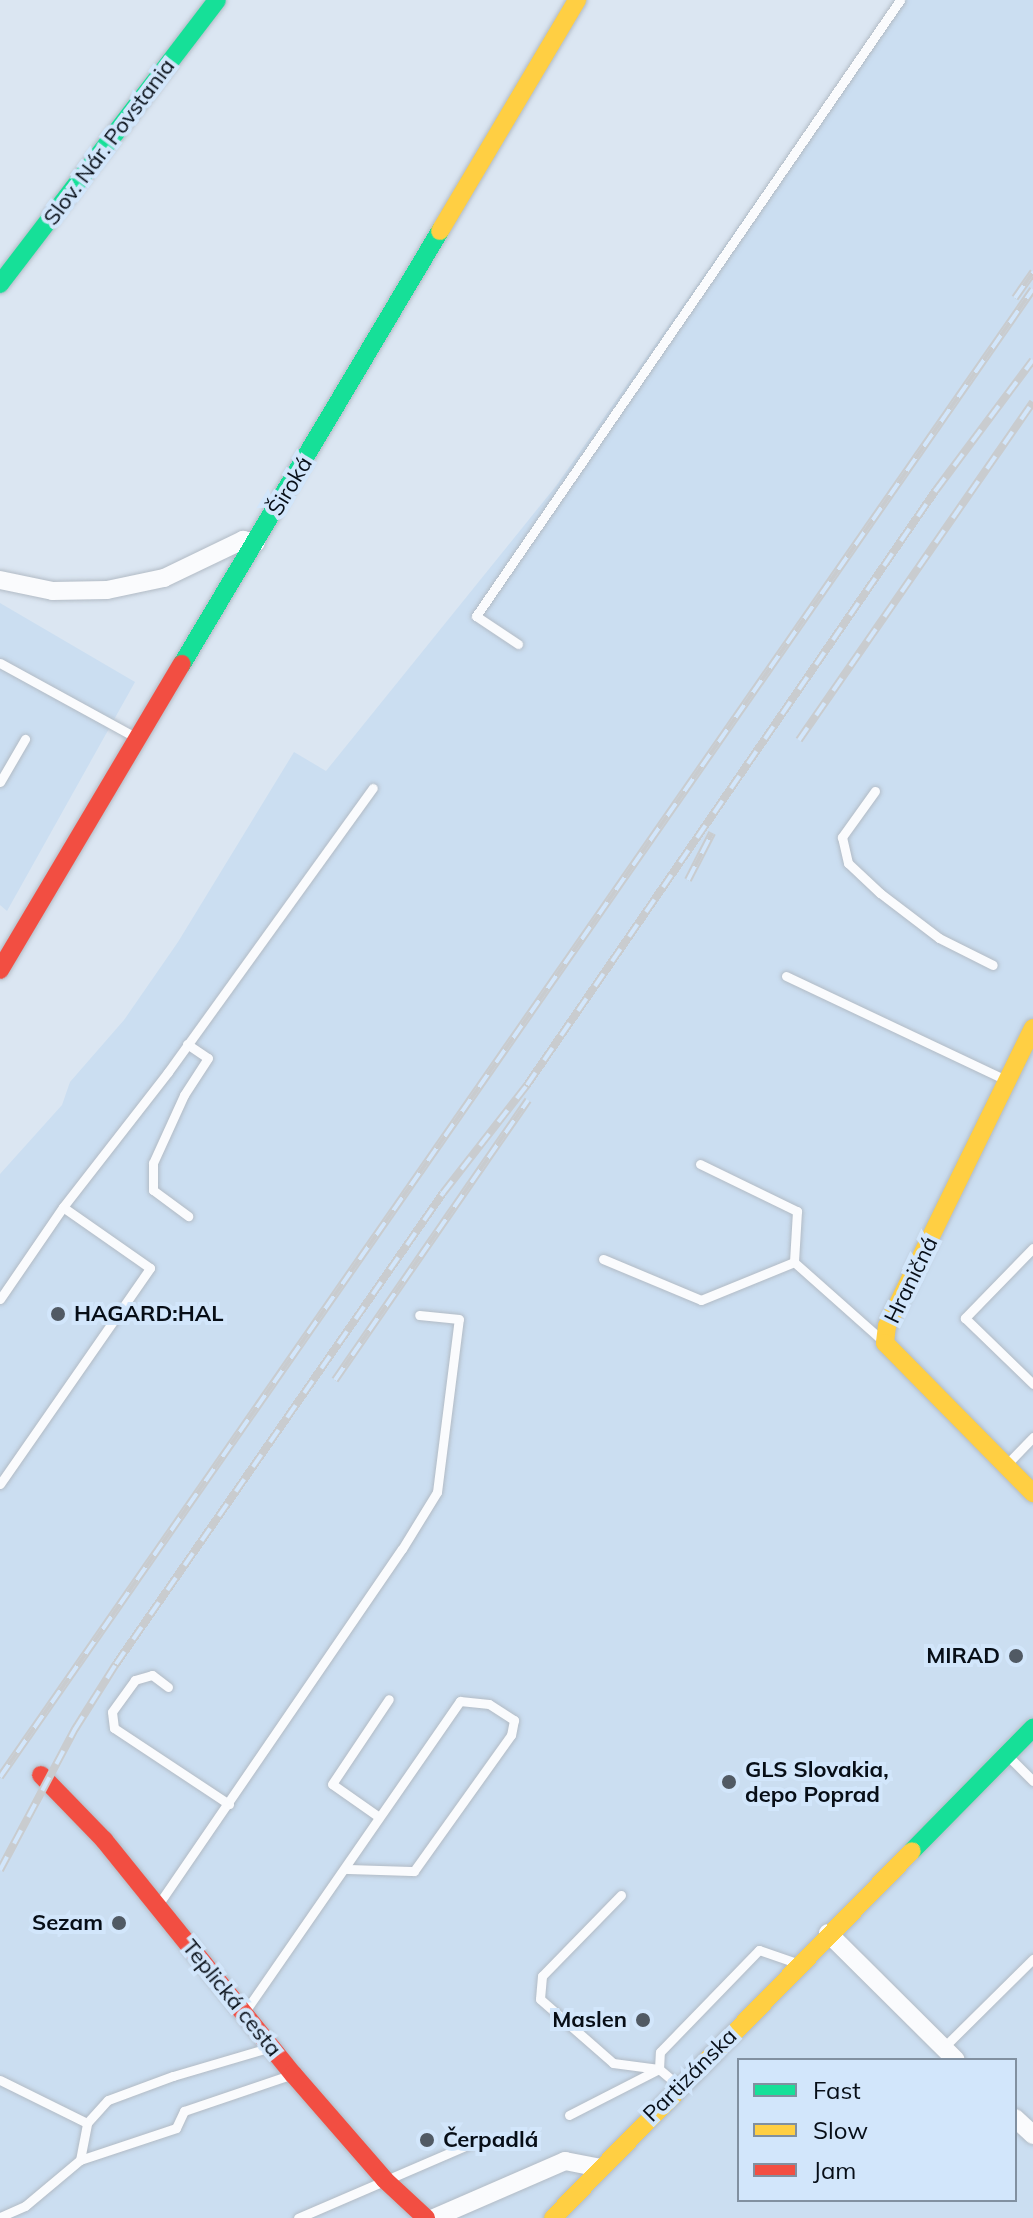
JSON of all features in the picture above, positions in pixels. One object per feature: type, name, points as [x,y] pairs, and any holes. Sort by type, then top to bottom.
[{"type":"street","name":"Slov. Nár. Povstania","points":[[0,284],[217,0]]},
{"type":"street","name":"Široká","points":[[0,970],[577,0]]},
{"type":"street","points":[[0,580],[53,591],[107,590],[164,578],[243,540],[256,543]]},
{"type":"street","name":"Hraničná","points":[[1033,1028],[887,1326],[885,1343],[1033,1493]]},
{"type":"street","name":"Partizánska","points":[[553,2218],[828,1933],[1033,1728]]},
{"type":"street","name":"Teplická cesta","points":[[41,1775],[104,1840],[293,2074],[385,2180],[426,2218]]},
{"type":"street","points":[[828,1933],[950,2054]]},
{"type":"street","points":[[1017,2120],[1033,2135]]},
{"type":"street","points":[[434,2218],[565,2161],[601,2168]]},
{"type":"lane","points":[[518,644],[476,616],[900,0]]},
{"type":"lane","points":[[0,663],[138,739]]},
{"type":"lane","points":[[0,782],[25,739]]},
{"type":"lane","points":[[0,1299],[63,1207],[88,1180],[373,788]]},
{"type":"lane","points":[[875,791],[842,837],[848,863],[880,893],[939,938],[993,965]]},
{"type":"lane","points":[[786,976],[1007,1081]]},
{"type":"lane","points":[[187,1044],[208,1058],[184,1095],[153,1163],[153,1190],[188,1216]]},
{"type":"lane","points":[[700,1164],[797,1211],[794,1262]]},
{"type":"lane","points":[[0,1484],[150,1268],[63,1207]]},
{"type":"lane","points":[[1033,1248],[965,1318],[1033,1384]]},
{"type":"lane","points":[[603,1259],[701,1300],[794,1262]]},
{"type":"lane","points":[[794,1262],[885,1343]]},
{"type":"lane","points":[[158,1905],[437,1492],[459,1319],[419,1315]]},
{"type":"lane","points":[[1006,1465],[1033,1437]]},
{"type":"lane","points":[[168,1687],[152,1675],[135,1680],[112,1712],[114,1728],[229,1804]]},
{"type":"lane","points":[[379,1817],[332,1784],[389,1699]]},
{"type":"lane","points":[[244,2013],[460,1701],[489,1704],[514,1720],[511,1735],[414,1871],[345,1869]]},
{"type":"lane","points":[[1007,1755],[1033,1781]]},
{"type":"lane","points":[[621,1895],[542,1976],[540,1999],[613,2063],[659,2069],[679,2086]]},
{"type":"lane","points":[[659,2069],[660,2052],[759,1950],[799,1964]]},
{"type":"lane","points":[[950,2054],[1033,1959]]},
{"type":"lane","points":[[80,2160],[87,2123],[108,2100],[173,2076],[271,2047]]},
{"type":"lane","points":[[569,2115],[659,2069]]},
{"type":"lane","points":[[0,2217],[25,2206],[80,2160],[176,2128],[184,2111],[293,2074]]},
{"type":"lane","points":[[0,2080],[87,2123]]},
{"type":"lane","points":[[298,2218],[477,2141]]},
{"type":"shaded area","points":[[897,0],[1033,0],[1033,2218],[0,2218],[0,1174],[62,1105],[70,1082],[124,1020],[178,942],[294,752],[326,771],[556,486]]},
{"type":"shaded area","points":[[0,603],[135,682],[7,911],[0,905]]},
{"type":"railway","points":[[1015,298],[1033,272]]},
{"type":"railway","points":[[0,1777],[1033,289]]},
{"type":"railway","points":[[0,1870],[75,1729],[116,1664],[443,1193],[527,1085],[936,490],[1033,360]]},
{"type":"railway","points":[[799,740],[1033,402]]},
{"type":"railway","points":[[688,880],[712,833]]},
{"type":"railway","points":[[335,1380],[528,1100]]},
{"type":"traffic: fast","points":[[0,284],[217,0]]},
{"type":"traffic: fast","points":[[182,664],[440,231]]},
{"type":"traffic: fast","points":[[912,1851],[1033,1728]]},
{"type":"traffic: slow","points":[[440,231],[577,0]]},
{"type":"traffic: slow","points":[[1033,1028],[887,1326],[885,1343],[1033,1493]]},
{"type":"traffic: slow","points":[[553,2218],[912,1851]]},
{"type":"traffic: jam","points":[[0,970],[182,664]]},
{"type":"traffic: jam","points":[[41,1775],[104,1840],[293,2074],[385,2180],[426,2218]]},
{"type":"place","name":"HAGARD:HAL","points":[[58,1314]]},
{"type":"place","name":"MIRAD","points":[[1016,1656]]},
{"type":"place","name":"GLS Slovakia, depo Poprad","points":[[729,1782]]},
{"type":"place","name":"Sezam","points":[[119,1923]]},
{"type":"place","name":"Maslen","points":[[643,2020]]},
{"type":"place","name":"Čerpadlá","points":[[427,2140]]}]
